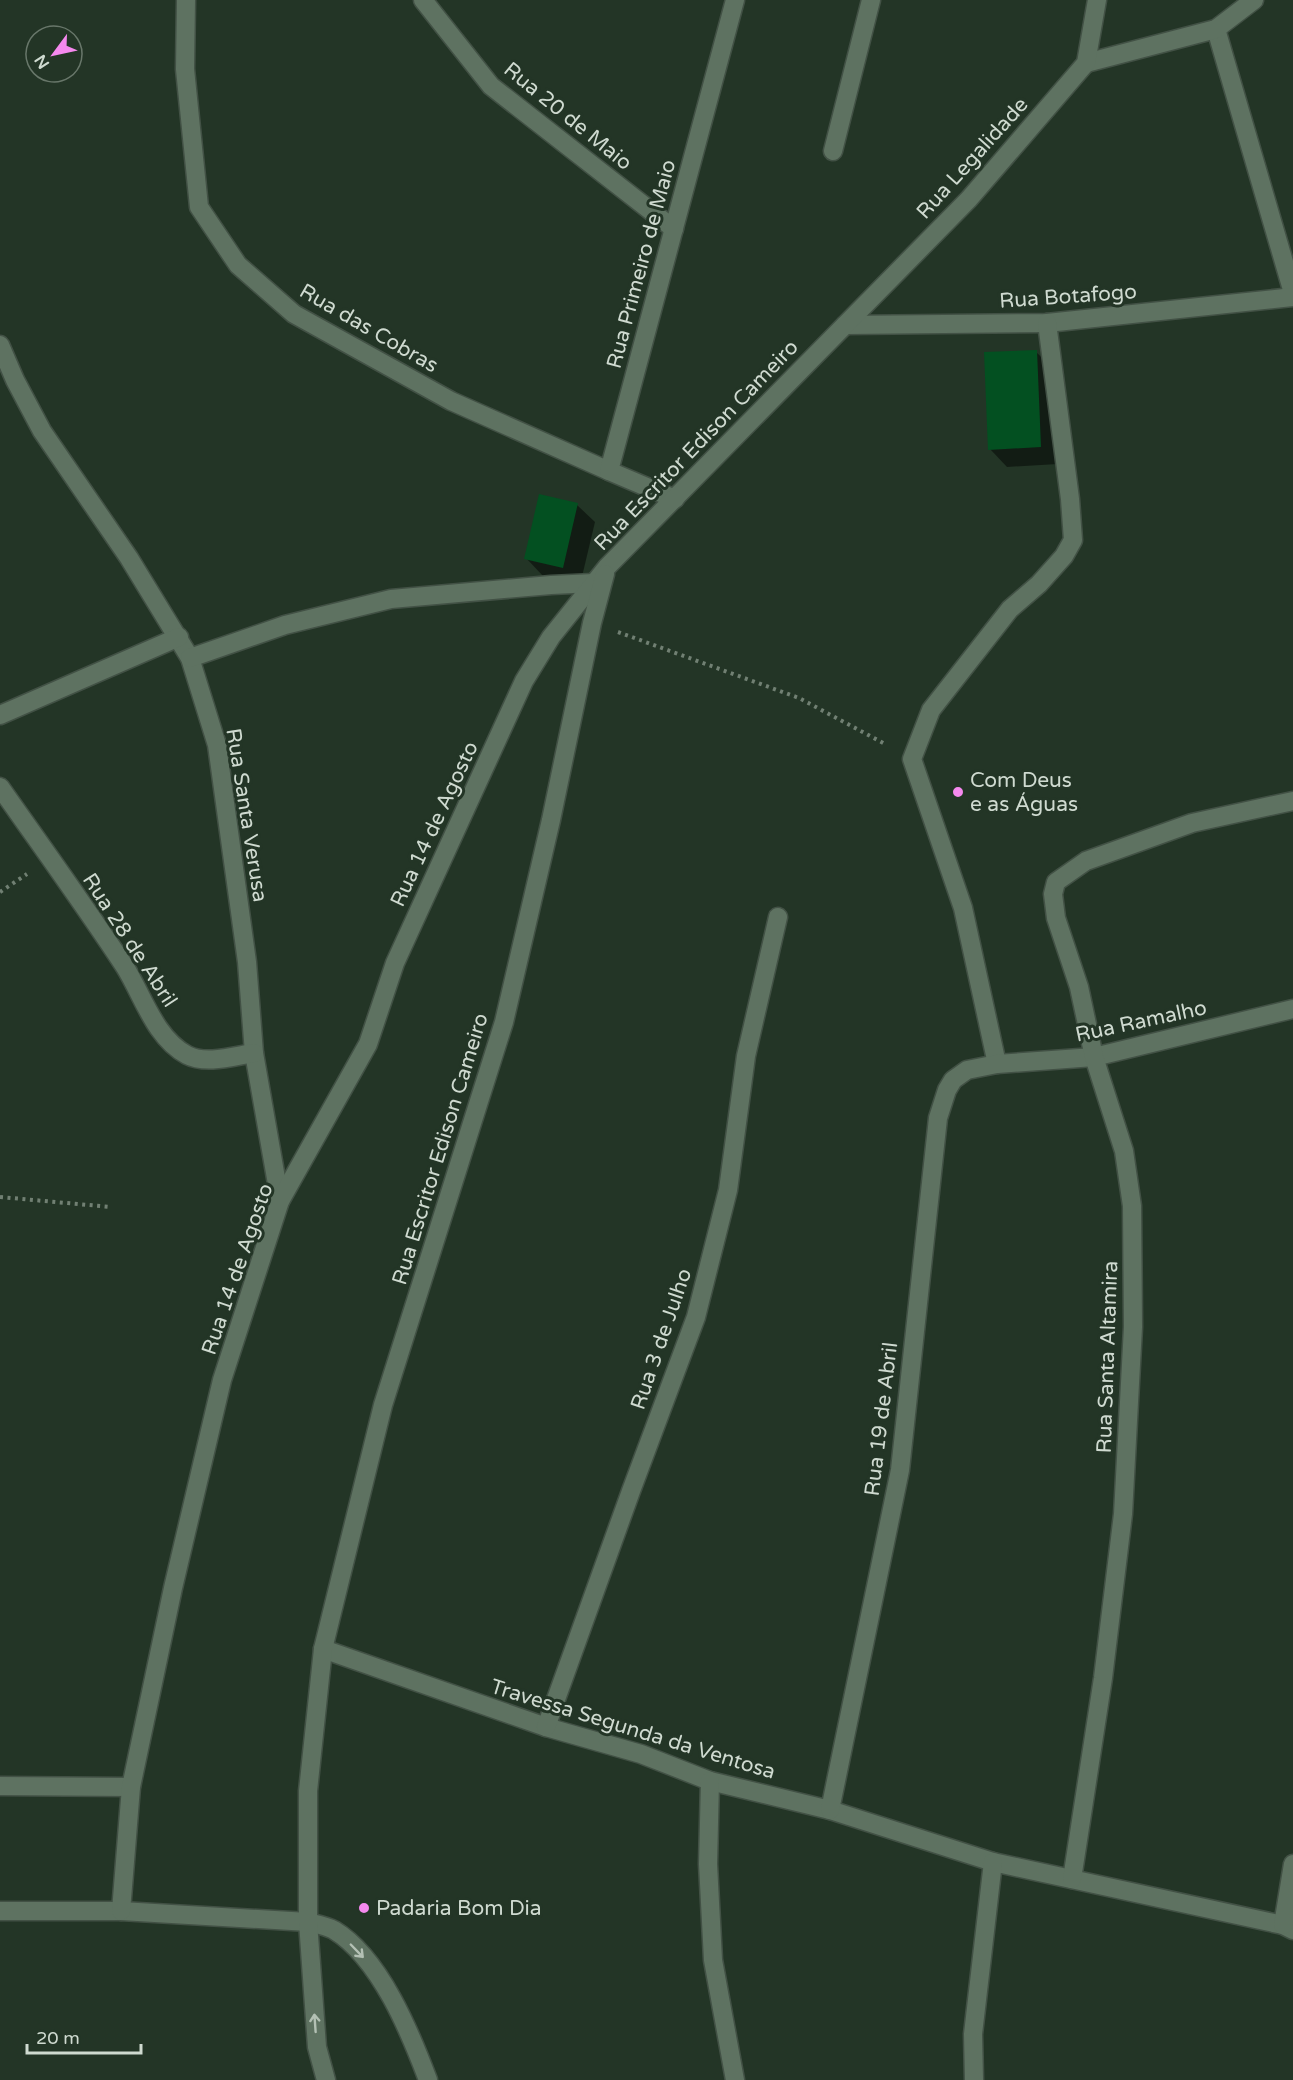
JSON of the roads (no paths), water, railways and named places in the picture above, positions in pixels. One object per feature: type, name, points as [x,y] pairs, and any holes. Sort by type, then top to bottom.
[{"type":"street","name":"Rua das Cobras","points":[[186,0],[185,69],[199,207],[238,265],[294,314],[451,401],[609,471]]},
{"type":"street","name":"Rua 20 de Maio","points":[[423,0],[491,86],[674,228]]},
{"type":"street","name":"Rua Primeiro de Maio","points":[[609,471],[735,0]]},
{"type":"street","points":[[832,152],[871,0]]},
{"type":"street","points":[[1097,0],[1086,63],[1216,29],[1254,0]]},
{"type":"street","points":[[1216,29],[1293,295]]},
{"type":"street","name":"Rua Legalidade","points":[[845,325],[969,200],[1086,63]]},
{"type":"street","name":"Rua Botafogo","points":[[845,325],[1047,324],[1293,295]]},
{"type":"street","points":[[997,1064],[963,908],[912,759],[930,710],[1010,609],[1039,584],[1064,556],[1073,540],[1070,499],[1047,324]]},
{"type":"street","name":"Rua Escritor Edison Cameiro","points":[[326,2080],[317,2047],[308,1922],[308,1791],[322,1649],[383,1405],[504,1022],[551,820],[592,623],[607,567],[845,325]]},
{"type":"street","name":"Rua Santa Verusa","points":[[0,345],[15,380],[42,431],[129,558],[190,658],[217,745],[247,962],[254,1053],[280,1201]]},
{"type":"street","points":[[609,471],[675,499]]},
{"type":"street","name":"Rua 14 de Agosto","points":[[121,1911],[131,1788],[173,1588],[222,1380],[280,1201],[368,1044],[395,963],[525,681],[551,637],[607,567]]},
{"type":"street","points":[[190,658],[285,625],[391,598],[594,583]]},
{"type":"street","points":[[0,715],[179,637]]},
{"type":"street","name":"Rua 28 de Abril","points":[[0,787],[126,970],[153,1020],[176,1048],[194,1059],[204,1060],[254,1053]]},
{"type":"street","name":"Rua Santa Altamira","points":[[1072,1879],[1103,1678],[1123,1514],[1133,1327],[1132,1206],[1124,1151],[1094,1058],[1079,987],[1056,918],[1053,894],[1056,882],[1086,861],[1192,823],[1293,801]]},
{"type":"street","name":"Rua 3 de Julho","points":[[546,1727],[696,1317],[728,1190],[746,1056],[778,916]]},
{"type":"street","name":"Rua Ramalho","points":[[997,1064],[1094,1058],[1293,1009]]},
{"type":"street","name":"Rua 19 de Abril","points":[[830,1810],[900,1470],[938,1118],[947,1090],[953,1080],[967,1070],[997,1064]]},
{"type":"street","name":"Travessa Segunda da Ventosa","points":[[322,1649],[546,1727],[641,1754],[711,1781],[830,1810],[993,1862],[1288,1928]]},
{"type":"street","points":[[711,1781],[708,1864],[713,1960],[735,2080]]},
{"type":"street","points":[[0,1786],[131,1788]]},
{"type":"street","points":[[974,2080],[973,2034],[993,1862]]},
{"type":"street","points":[[1288,1928],[1293,1864]]},
{"type":"street","points":[[0,1911],[121,1911],[308,1922],[333,1930],[357,1950],[384,1985],[405,2023],[428,2080]]},
{"type":"place","name":"Com Deus e as Águas","points":[[958,792]]},
{"type":"place","name":"Padaria Bom Dia","points":[[364,1908]]}]
